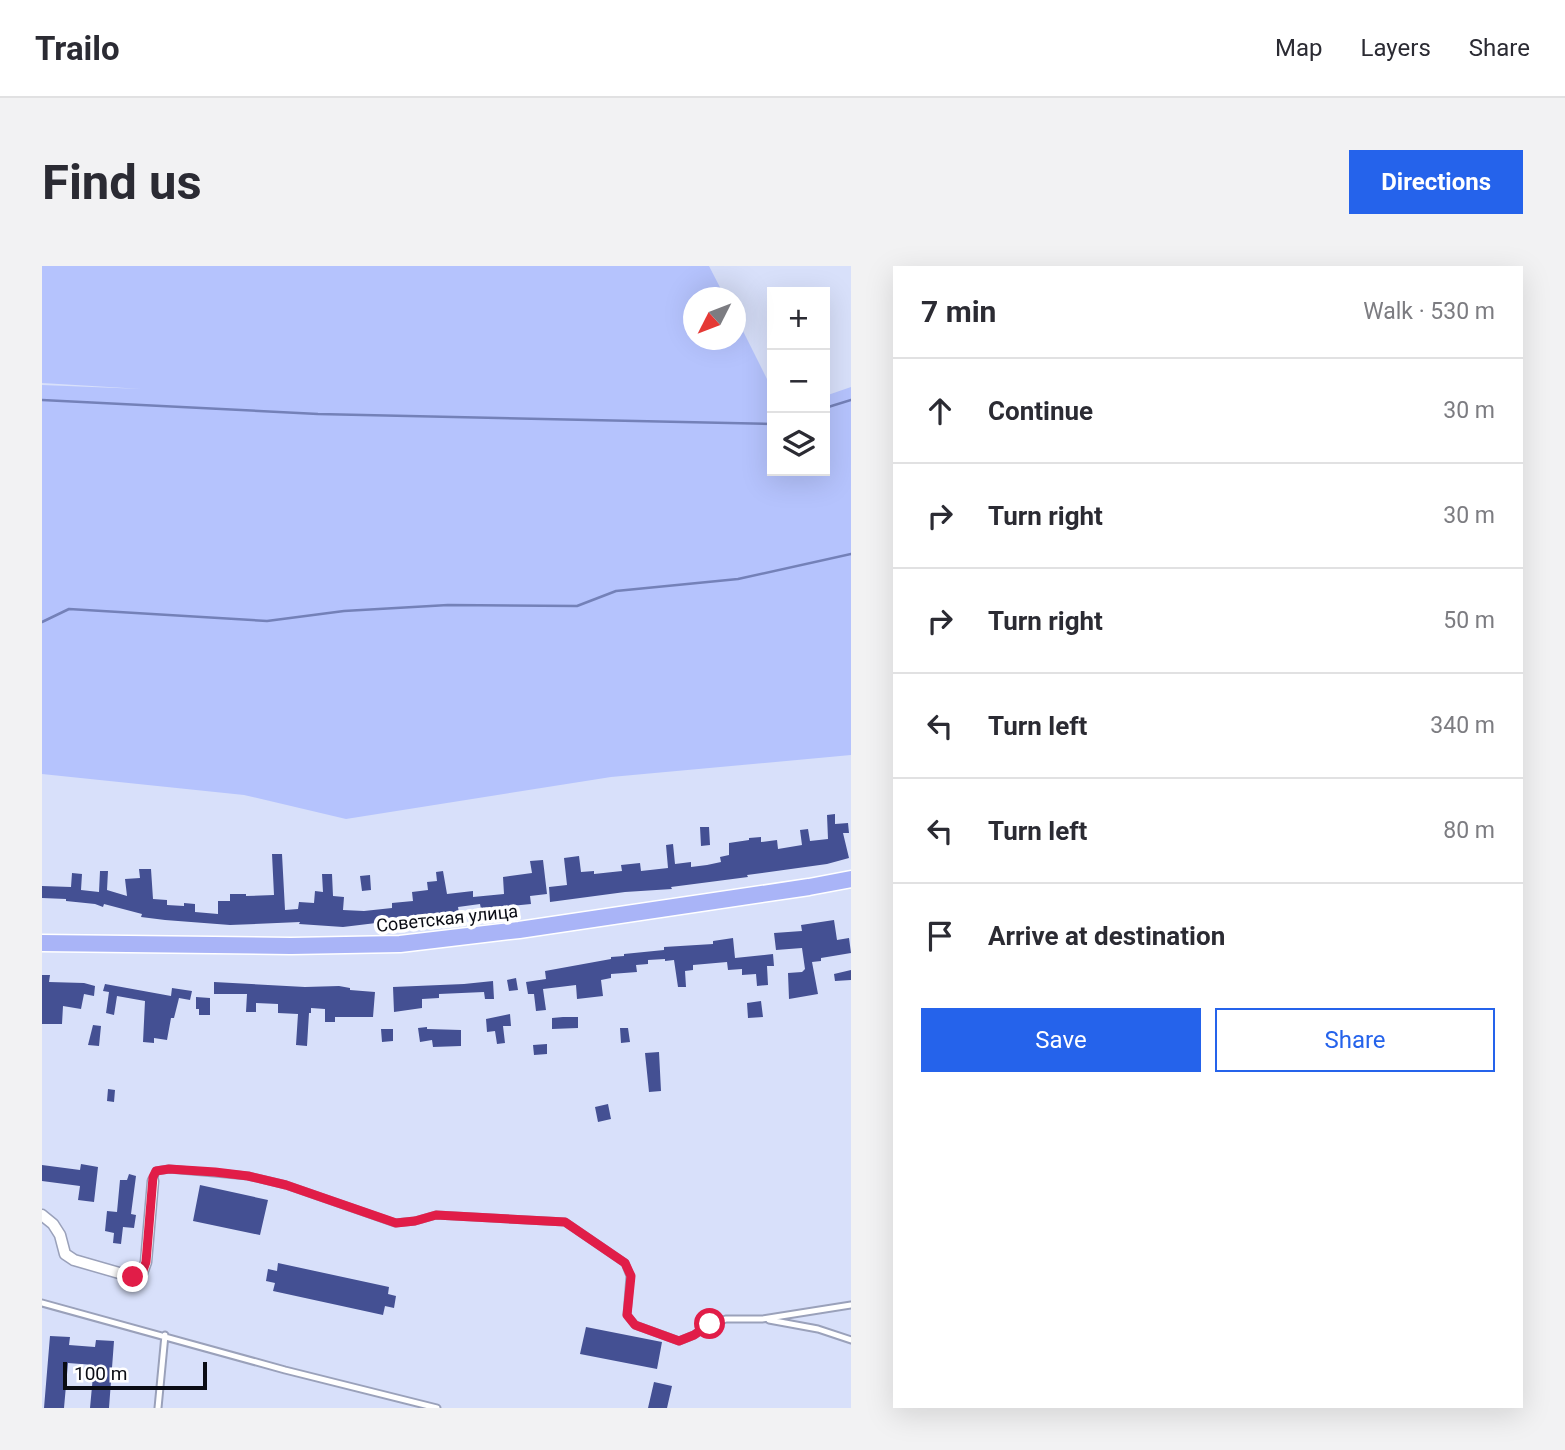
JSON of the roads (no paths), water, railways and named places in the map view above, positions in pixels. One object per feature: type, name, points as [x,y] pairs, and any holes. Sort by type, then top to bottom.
[{"type":"main road","name":"Советская улица","points":[[42,943],[291,946],[432,942],[756,896],[851,879]]},
{"type":"street","points":[[42,1215],[53,1224],[60,1235],[65,1254],[74,1260],[133,1277],[142,1273],[146,1262],[153,1181]]},
{"type":"lane","points":[[153,1181],[156,1171],[169,1169],[248,1176],[286,1185],[396,1223],[436,1215],[565,1222],[625,1263],[631,1276],[627,1315],[635,1325],[679,1341],[710,1324],[726,1319],[762,1319],[851,1305]]},
{"type":"lane","points":[[42,1303],[285,1370],[437,1408]]},
{"type":"lane","points":[[762,1319],[818,1329],[851,1340]]},
{"type":"lane","points":[[158,1408],[165,1335]]},
{"type":"waterway","points":[[42,400],[318,414],[767,424]]},
{"type":"waterway","points":[[830,406],[851,400]]},
{"type":"waterway","points":[[42,622],[69,609],[267,621],[344,611],[448,605],[577,606],[616,591],[738,579],[851,554]]}]
